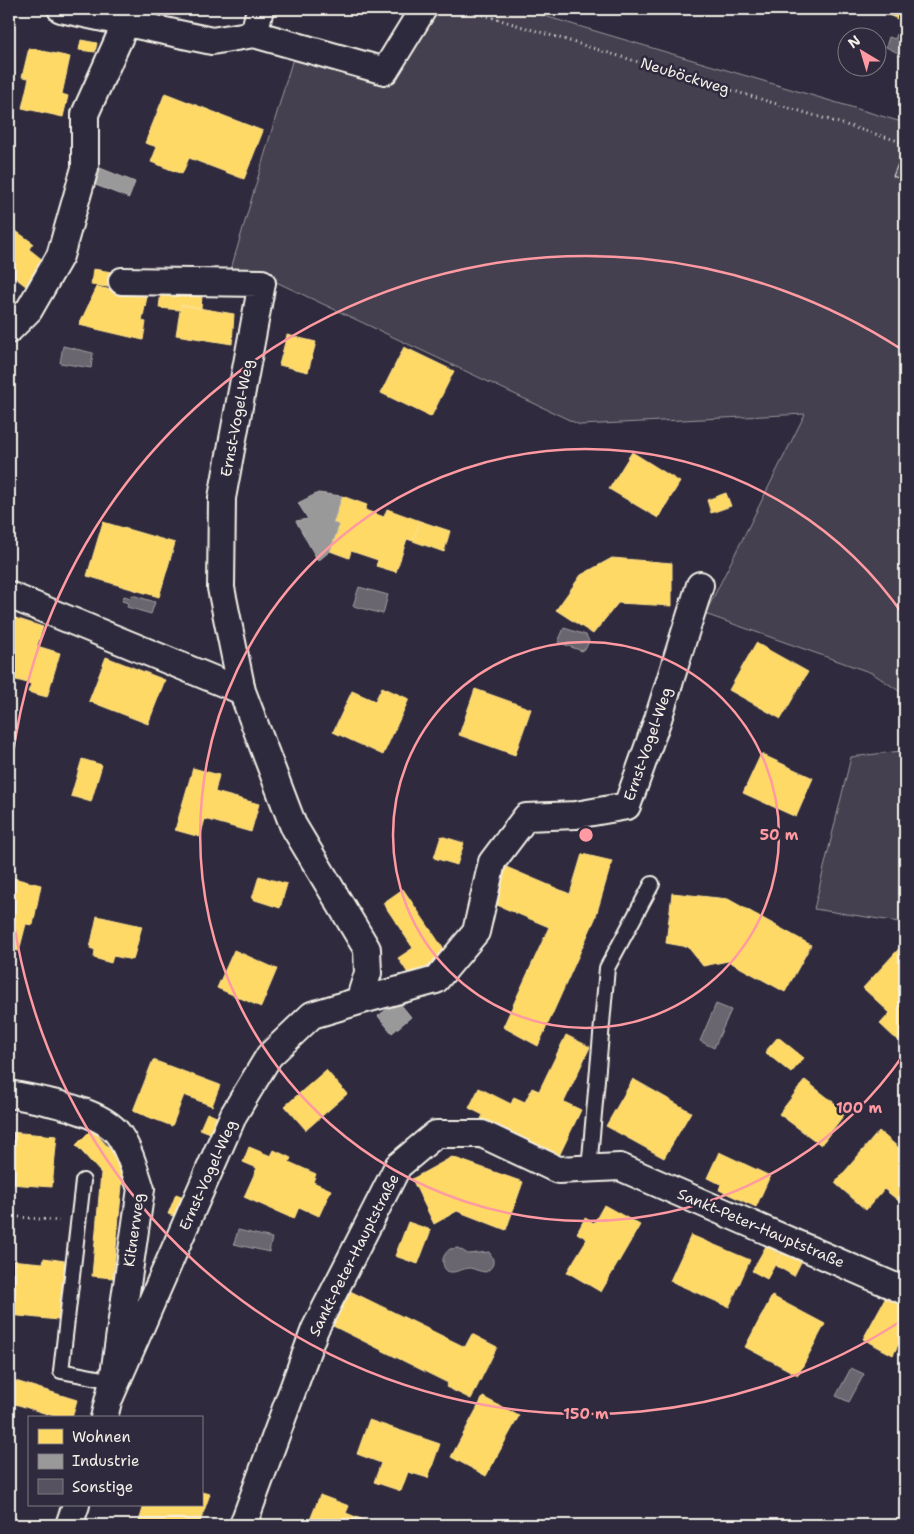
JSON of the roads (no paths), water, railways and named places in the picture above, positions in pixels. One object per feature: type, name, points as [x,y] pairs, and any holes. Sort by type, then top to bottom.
[{"type":"street","points":[[61,9],[212,41],[254,34],[385,71],[424,9]]},
{"type":"street","points":[[254,34],[260,9]]},
{"type":"street","points":[[9,330],[30,310],[60,256],[85,168],[85,114],[126,23]]},
{"type":"street","name":"Ernst-Vogel-Weg","points":[[122,281],[262,283],[222,498],[221,588],[242,691],[294,825],[367,948],[368,973],[359,1001]]},
{"type":"street","name":"Ernst-Vogel-Weg","points":[[109,1398],[234,1114],[269,1056],[312,1015],[436,980],[476,932],[492,862],[526,817],[576,815],[628,806],[658,719],[700,584]]},
{"type":"street","points":[[9,596],[242,691]]},
{"type":"street","name":"Kitnerweg","points":[[9,1094],[77,1109],[100,1120],[118,1134],[132,1161],[141,1189],[109,1398]]},
{"type":"street","name":"Sankt-Peter-Hauptstraße","points":[[243,1525],[315,1329],[398,1166],[436,1134],[482,1134],[558,1170],[620,1167],[905,1291]]},
{"type":"street","points":[[68,1525],[76,1506]]},
{"type":"lane","points":[[589,1169],[607,968],[652,884]]},
{"type":"lane","points":[[83,1181],[61,1371],[109,1398]]}]
